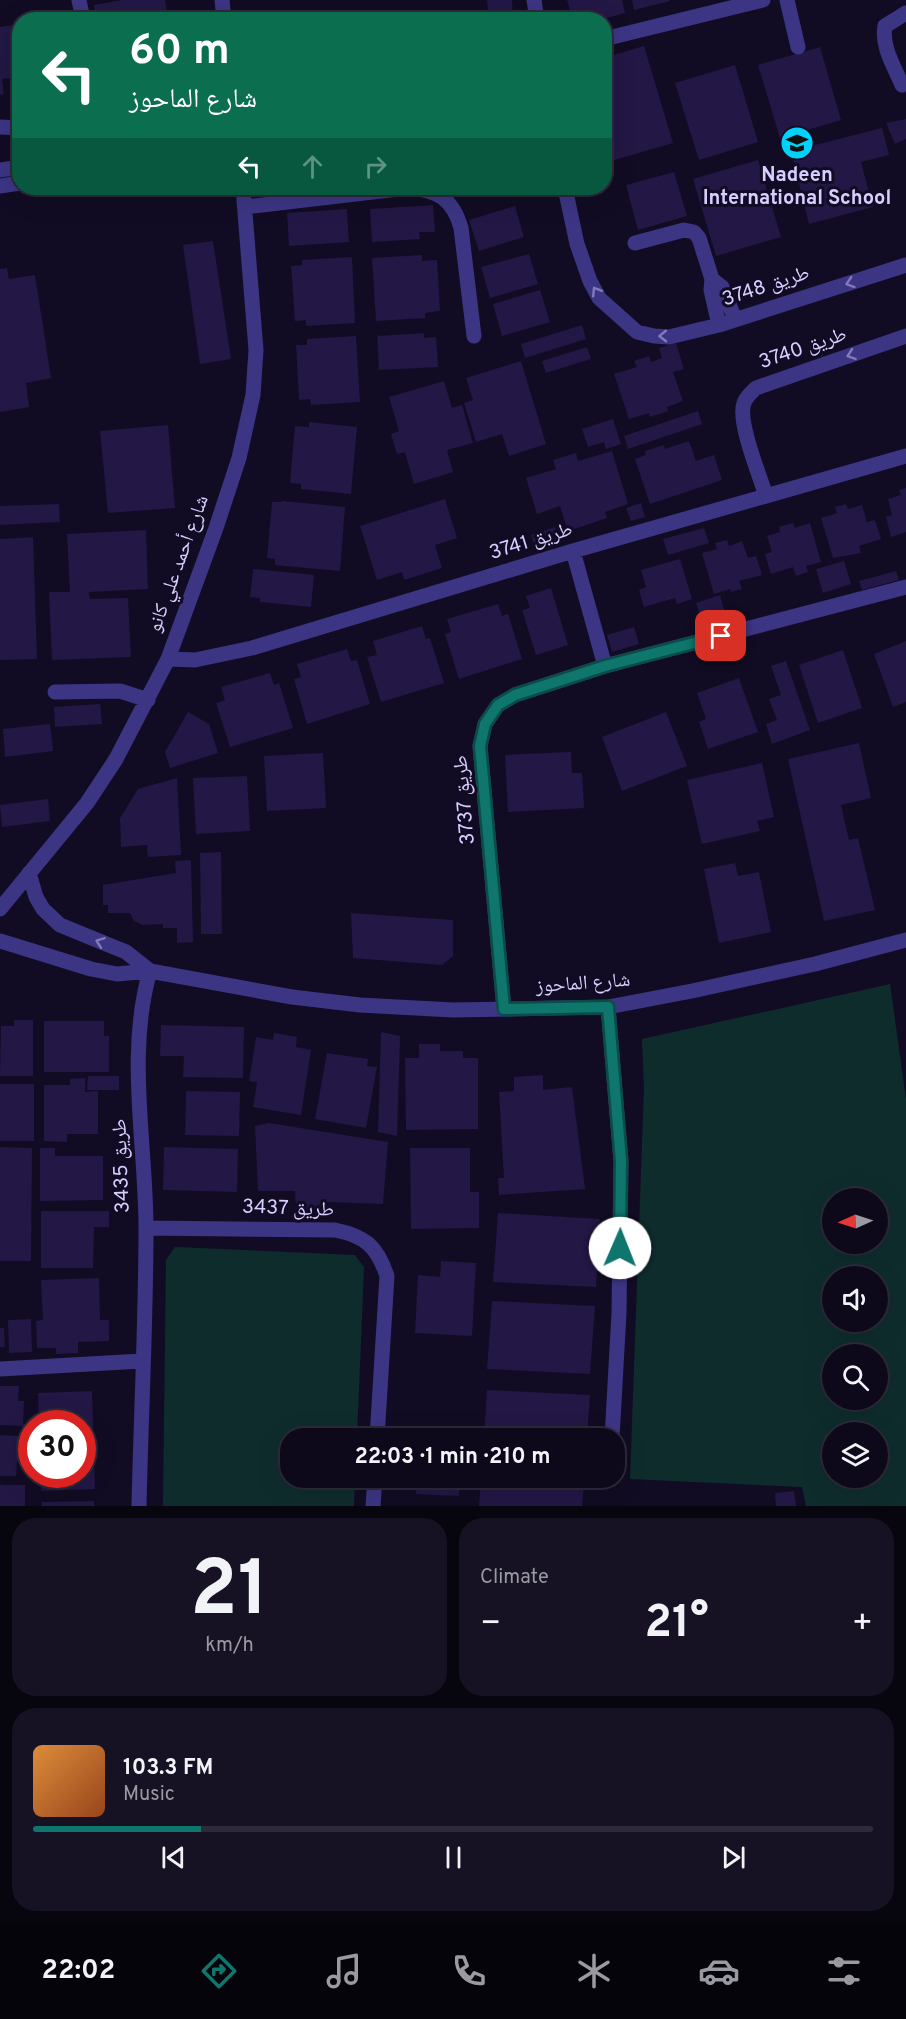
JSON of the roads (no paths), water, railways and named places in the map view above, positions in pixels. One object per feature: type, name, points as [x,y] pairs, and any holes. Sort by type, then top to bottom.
[{"type":"street","points":[[612,37],[763,0]]},
{"type":"street","points":[[787,0],[798,47]]},
{"type":"street","points":[[902,85],[887,50],[883,34],[885,26],[906,13]]},
{"type":"street","name":"شارع أحمد علي كانو","points":[[1,908],[87,803],[116,759],[168,659],[216,528],[239,458],[253,395],[256,351],[244,195]]},
{"type":"street","points":[[245,207],[347,195]]},
{"type":"street","points":[[438,195],[449,202],[457,213],[461,228],[474,336]]},
{"type":"street","name":"طريق 3748","points":[[566,195],[577,244],[590,281],[599,297],[637,332],[654,336],[669,337],[735,320],[906,265]]},
{"type":"street","points":[[635,243],[684,230],[694,232],[699,237],[712,279],[711,290],[719,324]]},
{"type":"street","points":[[712,279],[722,287],[735,320]]},
{"type":"street","name":"طريق 3740","points":[[766,496],[743,423],[742,413],[748,395],[756,388],[906,336]]},
{"type":"street","name":"طريق 3741","points":[[168,659],[195,660],[252,648],[573,551],[906,456]]},
{"type":"street","points":[[573,551],[605,666]]},
{"type":"street","name":"طريق 3737","points":[[504,1009],[480,746],[485,724],[498,705],[515,695],[605,666],[906,587]]},
{"type":"street","points":[[55,692],[120,691],[148,700]]},
{"type":"street","name":"شارع الماحوز","points":[[29,873],[36,897],[51,918],[70,931],[126,952],[150,971]]},
{"type":"street","name":"شارع الماحوز","points":[[0,941],[91,969],[117,974],[150,971],[292,998],[360,1005],[453,1010],[608,1007],[815,964],[906,941]]},
{"type":"street","name":"طريق 3435","points":[[139,1506],[146,1228],[139,1030],[150,971]]},
{"type":"street","points":[[608,1007],[621,1161],[618,1313],[612,1428]]},
{"type":"street","name":"طريق 3437","points":[[146,1228],[335,1230],[353,1234],[369,1244],[381,1258],[387,1276],[378,1428]]},
{"type":"street","points":[[0,1369],[142,1361]]},
{"type":"street","points":[[373,1506],[374,1488]]},
{"type":"place","name":"Nadeen International School","points":[[797,143]]}]
